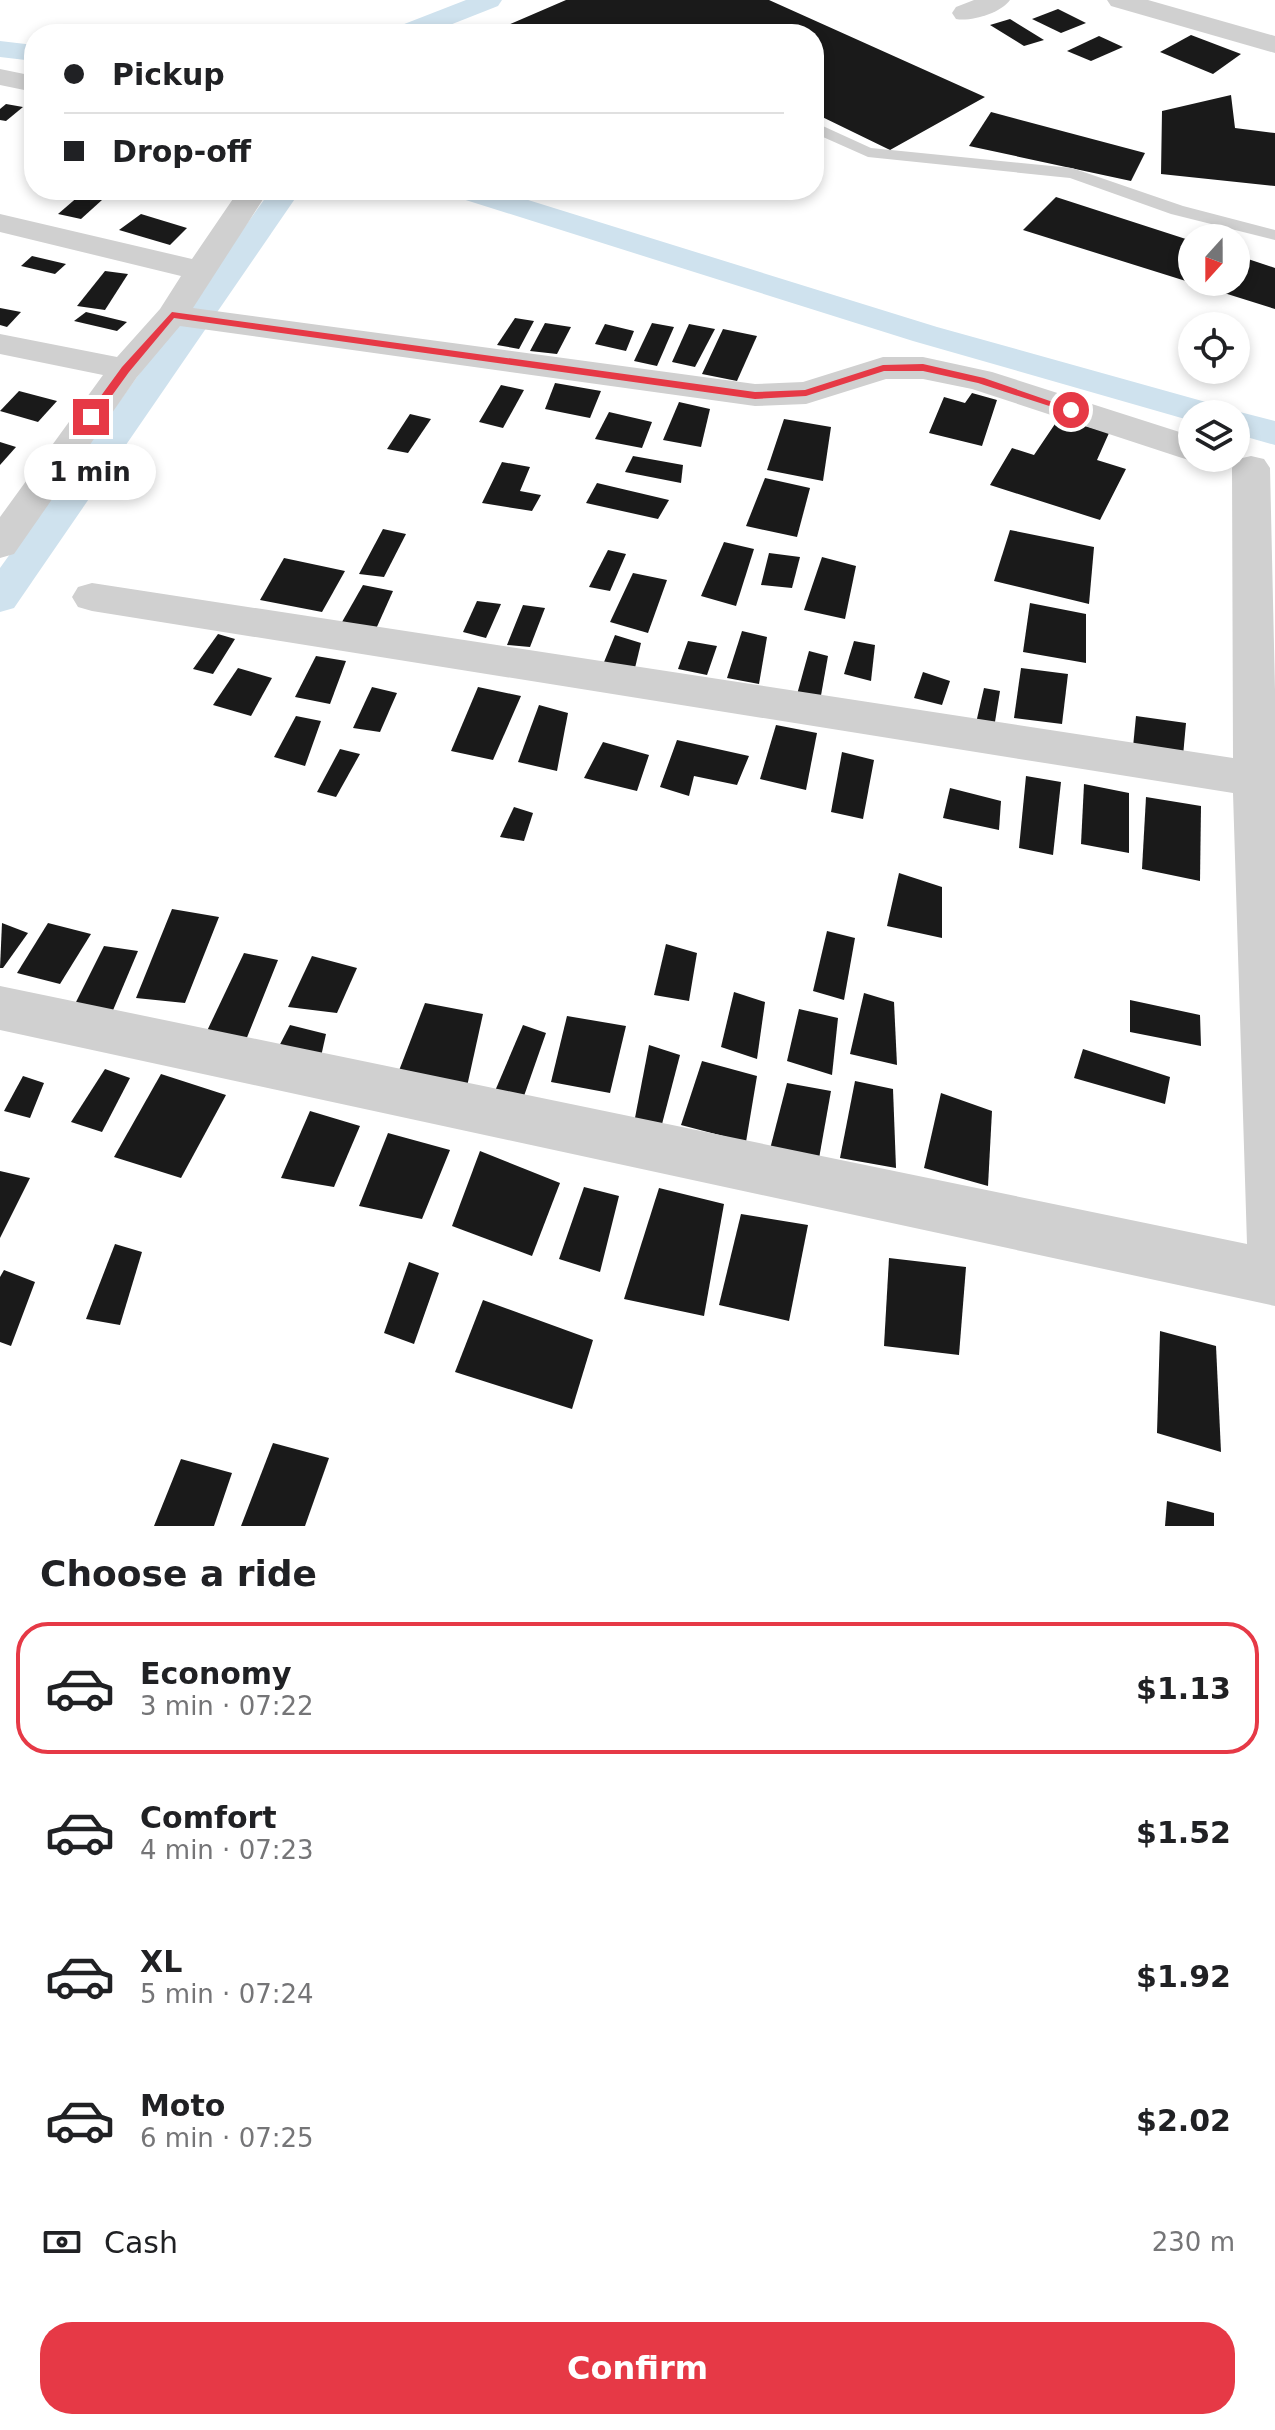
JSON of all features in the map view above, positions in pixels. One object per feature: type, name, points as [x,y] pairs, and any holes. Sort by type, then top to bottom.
[{"type":"street","points":[[965,13],[997,0]]},
{"type":"street","points":[[1120,0],[1275,45]]},
{"type":"street","points":[[0,77],[24,82]]},
{"type":"street","points":[[0,545],[11,509],[125,369],[176,316],[247,200]]},
{"type":"street","points":[[0,223],[201,271]]},
{"type":"street","points":[[176,316],[755,395],[806,393],[883,368],[923,368],[980,380],[1178,444]]},
{"type":"street","points":[[0,344],[125,369]]},
{"type":"street","points":[[1248,472],[1255,779],[1275,1254]]},
{"type":"street","points":[[92,597],[1255,779]]},
{"type":"street","points":[[0,1008],[1275,1278]]},
{"type":"lane","points":[[824,132],[868,152],[1072,173],[1177,210],[1275,235]]},
{"type":"building","points":[[566,0],[769,0],[822,24],[510,24]]},
{"type":"building","points":[[1058,9],[1086,23],[1061,33],[1032,19]]},
{"type":"building","points":[[1010,19],[1044,40],[1024,46],[990,25]]},
{"type":"building","points":[[824,25],[985,97],[890,150],[824,118]]},
{"type":"building","points":[[1191,35],[1241,54],[1213,74],[1160,52]]},
{"type":"building","points":[[1099,36],[1123,47],[1091,61],[1067,51]]},
{"type":"building","points":[[1231,95],[1235,128],[1275,133],[1275,186],[1161,174],[1162,111]]},
{"type":"building","points":[[6,104],[23,107],[6,121],[0,120],[0,109]]},
{"type":"building","points":[[991,112],[1145,153],[1131,181],[969,146]]},
{"type":"building","points":[[1056,197],[1178,236],[1178,279],[1023,230]]},
{"type":"building","points":[[74,200],[102,200],[81,219],[58,214]]},
{"type":"building","points":[[141,214],[187,228],[170,245],[119,230]]},
{"type":"building","points":[[32,256],[66,264],[55,274],[21,266]]},
{"type":"building","points":[[1250,260],[1275,268],[1275,309],[1234,296],[1250,296]]},
{"type":"building","points":[[105,271],[128,274],[105,310],[77,306]]},
{"type":"building","points":[[0,308],[21,312],[7,327],[0,325]]},
{"type":"building","points":[[86,312],[127,322],[117,331],[74,321]]},
{"type":"building","points":[[515,318],[534,321],[519,349],[497,345]]},
{"type":"building","points":[[545,323],[571,327],[557,354],[530,351]]},
{"type":"building","points":[[652,323],[674,327],[657,366],[634,361]]},
{"type":"building","points":[[605,324],[634,331],[626,351],[595,344]]},
{"type":"building","points":[[689,324],[715,329],[695,367],[672,362]]},
{"type":"building","points":[[723,329],[757,336],[737,381],[702,374]]},
{"type":"building","points":[[555,383],[601,391],[590,418],[545,409]]},
{"type":"building","points":[[501,385],[524,390],[503,428],[479,422]]},
{"type":"building","points":[[19,391],[57,401],[38,422],[0,411]]},
{"type":"building","points":[[972,393],[997,400],[982,446],[929,433],[944,397],[965,403]]},
{"type":"building","points":[[679,402],[710,409],[701,447],[663,440]]},
{"type":"building","points":[[609,412],[652,422],[642,448],[595,439]]},
{"type":"building","points":[[410,414],[431,419],[408,453],[387,449]]},
{"type":"building","points":[[1059,418],[1109,433],[1097,460],[1126,469],[1100,520],[990,485],[1012,448],[1034,455]]},
{"type":"building","points":[[784,419],[831,427],[823,481],[767,470]]},
{"type":"building","points":[[0,442],[16,447],[0,465]]},
{"type":"building","points":[[633,456],[683,465],[681,483],[625,472]]},
{"type":"building","points":[[502,462],[530,467],[520,491],[541,495],[532,511],[482,503]]},
{"type":"building","points":[[765,478],[810,488],[797,537],[746,526]]},
{"type":"building","points":[[597,483],[669,500],[658,519],[586,503]]},
{"type":"building","points":[[383,529],[406,534],[384,577],[359,574]]},
{"type":"building","points":[[1010,530],[1094,547],[1089,604],[994,581]]},
{"type":"building","points":[[724,542],[754,549],[736,606],[701,596]]},
{"type":"building","points":[[608,550],[626,554],[610,591],[589,587]]},
{"type":"building","points":[[769,553],[800,557],[792,588],[761,585]]},
{"type":"building","points":[[822,557],[856,566],[845,619],[804,610]]},
{"type":"building","points":[[284,558],[345,571],[322,612],[260,600]]},
{"type":"building","points":[[633,573],[667,580],[648,633],[610,622]]},
{"type":"building","points":[[363,585],[393,591],[376,629],[342,622]]},
{"type":"building","points":[[477,601],[501,604],[486,638],[463,632]]},
{"type":"building","points":[[1030,603],[1086,614],[1086,663],[1023,652]]},
{"type":"building","points":[[523,605],[545,608],[530,647],[507,645]]},
{"type":"building","points":[[742,631],[767,637],[759,684],[727,678]]},
{"type":"building","points":[[218,634],[235,639],[213,674],[193,669]]},
{"type":"building","points":[[615,635],[641,643],[634,672],[602,667]]},
{"type":"building","points":[[688,641],[717,646],[707,675],[678,669]]},
{"type":"building","points":[[854,641],[875,645],[871,681],[844,674]]},
{"type":"building","points":[[809,651],[828,656],[820,701],[796,698]]},
{"type":"building","points":[[316,656],[346,661],[330,704],[295,697]]},
{"type":"building","points":[[238,668],[272,678],[251,716],[213,705]]},
{"type":"building","points":[[1021,668],[1068,674],[1062,724],[1014,718]]},
{"type":"building","points":[[923,672],[950,681],[942,705],[914,698]]},
{"type":"building","points":[[372,687],[397,693],[380,732],[353,728]]},
{"type":"building","points":[[478,687],[521,696],[493,760],[451,751]]},
{"type":"building","points":[[984,688],[1000,691],[994,728],[976,723]]},
{"type":"building","points":[[539,705],[568,713],[557,771],[518,762]]},
{"type":"building","points":[[296,716],[321,721],[305,766],[274,757]]},
{"type":"building","points":[[1136,716],[1186,723],[1183,756],[1133,747]]},
{"type":"building","points":[[776,725],[817,733],[806,790],[760,779]]},
{"type":"building","points":[[677,740],[749,756],[737,785],[694,776],[689,796],[660,787]]},
{"type":"building","points":[[603,742],[649,755],[637,791],[584,778]]},
{"type":"building","points":[[340,749],[360,754],[336,797],[317,792]]},
{"type":"building","points":[[842,752],[874,760],[863,819],[831,812]]},
{"type":"building","points":[[1026,776],[1061,782],[1053,855],[1019,848]]},
{"type":"building","points":[[1084,784],[1129,793],[1129,853],[1081,844]]},
{"type":"building","points":[[950,788],[1001,801],[999,830],[943,818]]},
{"type":"building","points":[[1146,797],[1201,806],[1200,881],[1142,869]]},
{"type":"building","points":[[514,807],[533,813],[524,841],[500,837]]},
{"type":"building","points":[[899,873],[942,887],[942,938],[887,926]]},
{"type":"building","points":[[172,909],[219,917],[185,1003],[136,998]]},
{"type":"building","points":[[2,923],[28,933],[0,968]]},
{"type":"building","points":[[48,923],[91,934],[60,984],[17,973]]},
{"type":"building","points":[[827,931],[855,938],[844,1000],[813,991]]},
{"type":"building","points":[[666,944],[697,953],[689,1001],[654,995]]},
{"type":"building","points":[[104,946],[138,951],[111,1015],[73,1008]]},
{"type":"building","points":[[244,953],[278,960],[246,1040],[206,1033]]},
{"type":"building","points":[[312,956],[357,968],[337,1013],[288,1007]]},
{"type":"building","points":[[734,992],[765,1002],[757,1059],[721,1047]]},
{"type":"building","points":[[864,993],[894,1002],[897,1065],[850,1054]]},
{"type":"building","points":[[1130,1000],[1200,1015],[1201,1046],[1130,1032]]},
{"type":"building","points":[[425,1003],[483,1014],[466,1091],[395,1081]]},
{"type":"building","points":[[799,1009],[838,1018],[832,1075],[787,1061]]},
{"type":"building","points":[[567,1016],[626,1026],[610,1093],[551,1082]]},
{"type":"building","points":[[290,1025],[326,1034],[320,1061],[275,1054]]},
{"type":"building","points":[[523,1025],[546,1033],[524,1096],[495,1091]]},
{"type":"building","points":[[649,1045],[680,1055],[661,1128],[634,1123]]},
{"type":"building","points":[[1083,1049],[1170,1077],[1165,1104],[1074,1078]]},
{"type":"building","points":[[702,1061],[757,1076],[746,1142],[681,1125]]},
{"type":"building","points":[[105,1069],[130,1078],[102,1132],[71,1122]]},
{"type":"building","points":[[161,1074],[226,1095],[181,1178],[114,1157]]},
{"type":"building","points":[[23,1076],[44,1083],[30,1118],[4,1111]]},
{"type":"building","points":[[855,1081],[893,1089],[896,1168],[840,1158]]},
{"type":"building","points":[[787,1083],[831,1091],[818,1164],[769,1153]]},
{"type":"building","points":[[941,1093],[992,1111],[988,1186],[924,1168]]},
{"type":"building","points":[[310,1111],[360,1126],[334,1187],[281,1178]]},
{"type":"building","points":[[388,1133],[450,1150],[422,1219],[359,1206]]},
{"type":"building","points":[[480,1151],[560,1183],[532,1256],[452,1226]]},
{"type":"building","points":[[0,1171],[30,1178],[0,1238]]},
{"type":"building","points":[[584,1187],[619,1196],[600,1272],[559,1259]]},
{"type":"building","points":[[659,1188],[724,1204],[704,1316],[624,1299]]},
{"type":"building","points":[[741,1214],[808,1225],[789,1321],[719,1305]]},
{"type":"building","points":[[115,1244],[142,1252],[120,1325],[86,1319]]},
{"type":"building","points":[[889,1258],[966,1267],[959,1355],[884,1346]]},
{"type":"building","points":[[409,1262],[439,1273],[414,1344],[384,1333]]},
{"type":"building","points":[[4,1270],[35,1282],[11,1346],[0,1342],[0,1277]]},
{"type":"building","points":[[483,1300],[593,1340],[572,1409],[455,1372]]},
{"type":"building","points":[[1160,1331],[1216,1346],[1221,1452],[1157,1433]]},
{"type":"building","points":[[273,1443],[329,1458],[305,1526],[241,1526]]},
{"type":"building","points":[[181,1459],[232,1473],[214,1526],[154,1526]]},
{"type":"building","points":[[1167,1501],[1214,1513],[1214,1526],[1165,1526]]},
{"type":"waterway","points":[[428,24],[489,0]]},
{"type":"waterway","points":[[0,49],[24,52]]},
{"type":"waterway","points":[[0,598],[279,200]]},
{"type":"waterway","points":[[496,200],[925,334],[1178,406]]},
{"type":"waterway","points":[[1250,426],[1275,433]]},
{"type":"route","points":[[91,417],[125,369],[172,315],[755,395],[806,393],[883,368],[923,368],[980,380],[1071,410]]}]
